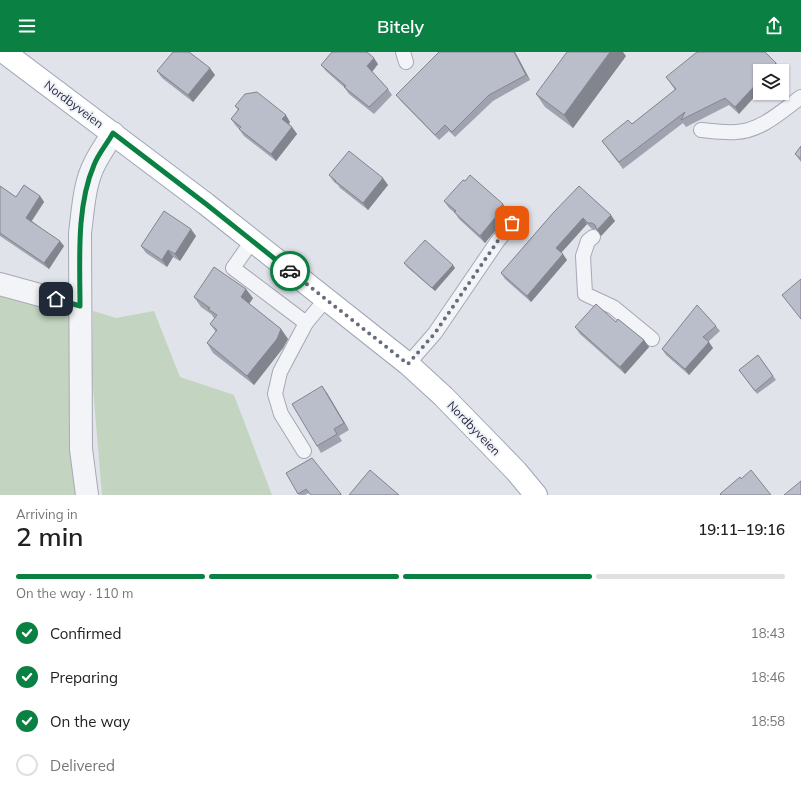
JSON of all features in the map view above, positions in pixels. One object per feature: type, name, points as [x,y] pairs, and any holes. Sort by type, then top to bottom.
[{"type":"main road","name":"Nordbyveien","points":[[4,52],[200,200],[408,364],[444,397],[516,471],[536,495]]},
{"type":"street","points":[[87,495],[82,449],[80,233],[88,180],[94,164],[113,133]]},
{"type":"street","points":[[0,284],[80,306]]},
{"type":"lane","points":[[701,130],[736,132],[751,129],[780,113],[801,97]]},
{"type":"lane","points":[[408,364],[435,333],[497,242],[519,214]]},
{"type":"lane","points":[[593,237],[588,241],[583,256],[585,294],[613,307],[652,339]]},
{"type":"lane","points":[[252,241],[233,268],[306,323]]},
{"type":"lane","points":[[304,451],[281,414],[275,394],[280,372],[306,323],[326,299]]},
{"type":"green space","points":[[0,284],[80,306],[85,495],[0,495]]},
{"type":"green space","points":[[93,311],[116,318],[154,311],[180,377],[234,395],[272,495],[102,495],[92,376]]},
{"type":"building","points":[[173,52],[189,52],[210,68],[188,95],[157,71]]},
{"type":"building","points":[[332,52],[367,52],[374,58],[367,66],[388,89],[369,107],[344,87],[346,86],[321,65]]},
{"type":"building","points":[[439,52],[514,52],[526,75],[489,95],[452,132],[445,125],[435,135],[396,95]]},
{"type":"building","points":[[567,52],[610,52],[564,115],[536,94]]},
{"type":"building","points":[[697,52],[765,52],[776,63],[753,64],[753,88],[735,107],[725,98],[681,120],[685,112],[619,162],[602,141],[628,120],[632,124],[676,89],[666,77]]},
{"type":"building","points":[[257,92],[286,115],[282,119],[292,127],[271,154],[239,129],[241,127],[231,119],[239,109],[235,106],[245,94]]},
{"type":"building","points":[[801,146],[801,159],[795,154]]},
{"type":"building","points":[[349,151],[383,178],[363,203],[329,175]]},
{"type":"building","points":[[470,175],[503,204],[497,211],[499,213],[480,236],[444,201],[463,180],[465,181]]},
{"type":"building","points":[[24,185],[40,196],[26,218],[60,241],[44,263],[0,233],[0,186],[16,197]]},
{"type":"building","points":[[579,186],[611,215],[597,230],[595,225],[588,223],[583,218],[556,248],[563,254],[527,296],[501,273],[553,213]]},
{"type":"building","points":[[164,211],[191,229],[175,254],[168,250],[162,260],[141,246]]},
{"type":"building","points":[[425,240],[453,265],[432,288],[404,263]]},
{"type":"building","points":[[214,267],[246,289],[241,297],[281,329],[277,339],[247,376],[207,343],[217,330],[210,324],[217,315],[194,297]]},
{"type":"building","points":[[801,279],[801,319],[782,295]]},
{"type":"building","points":[[596,304],[616,322],[618,319],[644,340],[620,367],[575,327]]},
{"type":"building","points":[[697,305],[716,326],[703,337],[709,342],[685,369],[662,349]]},
{"type":"building","points":[[758,355],[773,376],[755,391],[739,370]]},
{"type":"building","points":[[322,386],[344,423],[334,429],[337,434],[317,446],[292,404]]},
{"type":"building","points":[[312,458],[341,494],[340,495],[311,495],[306,489],[298,494],[286,473]]},
{"type":"building","points":[[370,470],[399,495],[349,495]]},
{"type":"building","points":[[751,470],[771,495],[720,494],[740,477],[741,479]]},
{"type":"building","points":[[801,481],[801,495],[784,495]]},
{"type":"way so far","points":[[290,271],[408,364],[435,333],[497,242],[512,223]]},
{"type":"route","points":[[56,299],[80,306],[80,233],[88,180],[94,164],[113,133],[290,271]]}]
